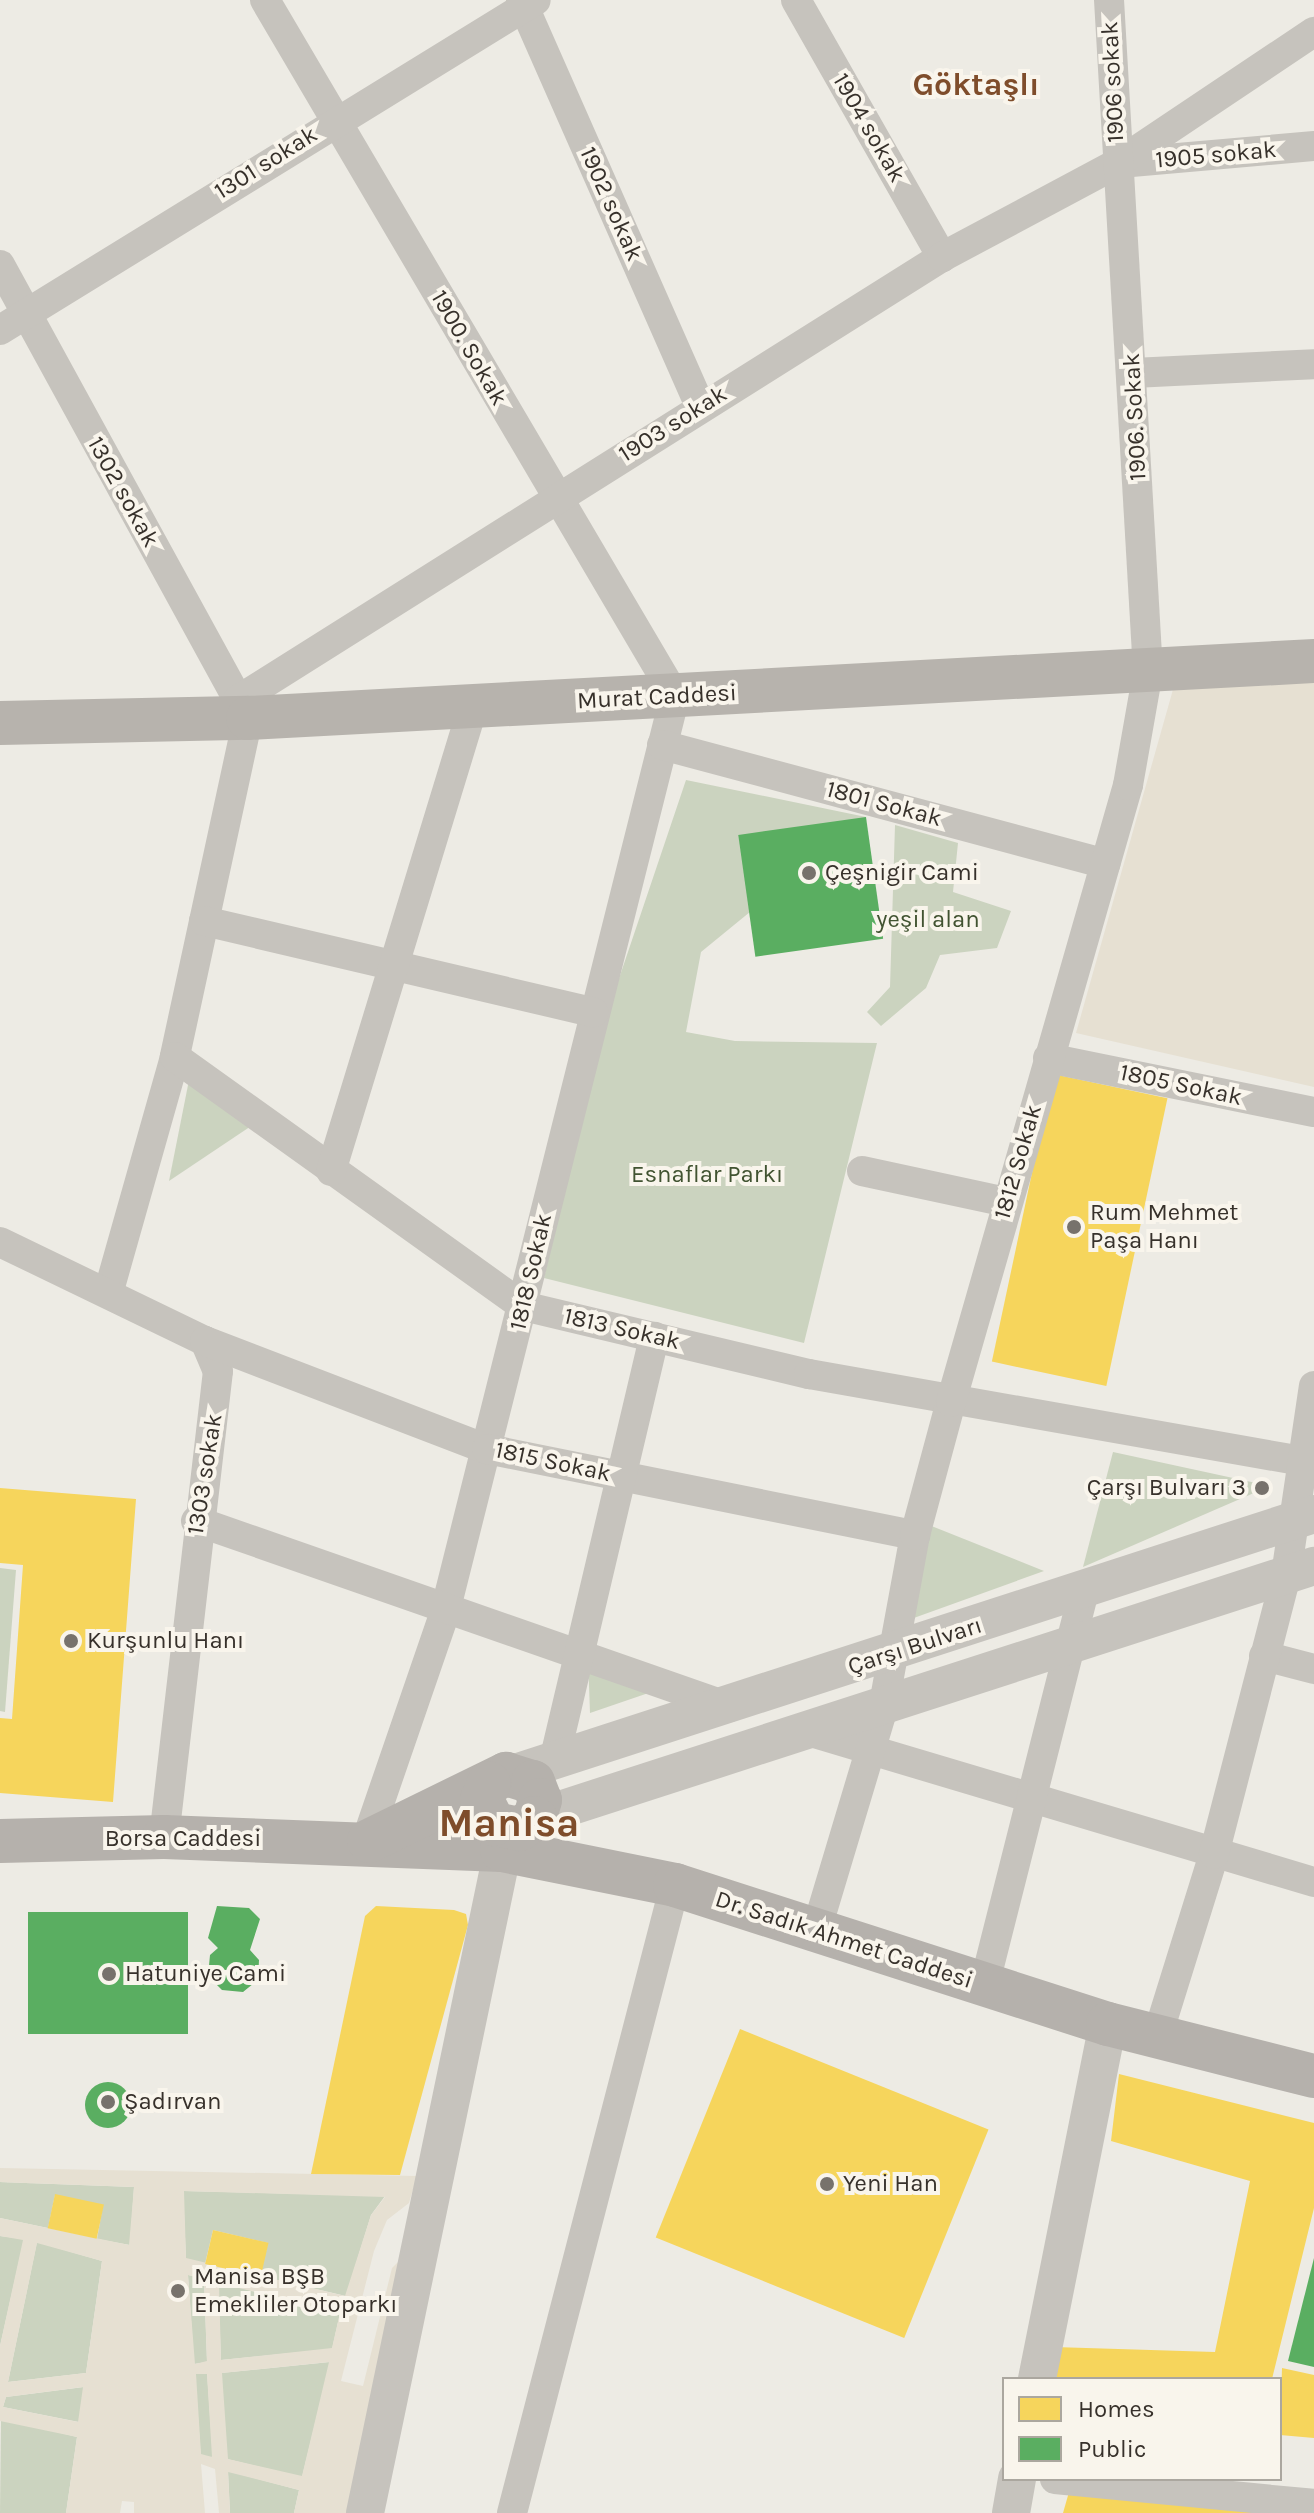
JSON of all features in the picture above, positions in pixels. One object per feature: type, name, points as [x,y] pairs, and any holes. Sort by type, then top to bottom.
[{"type":"main road","name":"Murat Caddesi","points":[[0,723],[243,709],[473,707],[1314,661]]},
{"type":"main road","points":[[366,1842],[520,1772]]},
{"type":"main road","points":[[520,1772],[483,1809],[529,1825]]},
{"type":"main road","name":"Dr. Sadık Ahmet Caddesi","points":[[366,1842],[529,1825],[580,1864],[675,1885],[817,1928],[984,1986],[1108,2024],[1158,2034],[1314,2076]]},
{"type":"main road","name":"Borsa Caddesi","points":[[0,1841],[164,1837],[366,1842]]},
{"type":"street","name":"1900. Sokak","points":[[265,0],[675,696]]},
{"type":"street","name":"1904 sokak","points":[[796,0],[942,257]]},
{"type":"street","name":"1906 sokak","points":[[1109,0],[1118,163]]},
{"type":"street","name":"1301 sokak","points":[[12,323],[527,3]]},
{"type":"street","name":"1902 sokak","points":[[527,3],[701,408]]},
{"type":"street","name":"1903 sokak","points":[[243,709],[556,497],[942,257],[1118,163],[1314,32]]},
{"type":"street","name":"1905 sokak","points":[[1118,163],[1314,146]]},
{"type":"street","name":"1906. Sokak","points":[[1118,163],[1133,373],[1148,672]]},
{"type":"street","name":"1302 sokak","points":[[0,265],[12,323],[243,709]]},
{"type":"street","points":[[1133,373],[1314,364]]},
{"type":"street","name":"1812 Sokak","points":[[817,1928],[884,1704],[915,1535],[1006,1202],[1105,864],[1148,672]]},
{"type":"street","name":"1818 Sokak","points":[[366,1842],[445,1612],[523,1306],[593,1012],[675,696]]},
{"type":"street","points":[[331,1171],[473,707]]},
{"type":"street","points":[[109,1290],[175,1057],[243,709]]},
{"type":"street","name":"1801 Sokak","points":[[662,745],[1105,864]]},
{"type":"street","points":[[204,921],[395,963],[593,1012]]},
{"type":"street","name":"1813 Sokak","points":[[175,1057],[523,1306],[951,1402],[1302,1461]]},
{"type":"street","name":"1805 Sokak","points":[[1048,1058],[1314,1112]]},
{"type":"street","points":[[862,1171],[1006,1202]]},
{"type":"street","points":[[0,1242],[109,1290],[205,1341]]},
{"type":"street","points":[[520,1772],[582,1654],[654,1337]]},
{"type":"street","name":"1815 Sokak","points":[[205,1341],[487,1449],[915,1535]]},
{"type":"street","name":"1303 sokak","points":[[164,1837],[196,1521],[218,1371],[205,1341]]},
{"type":"street","points":[[1158,2034],[1214,1854],[1264,1656],[1300,1570],[1305,1517],[1302,1461],[1314,1386]]},
{"type":"street","name":"Çarşı Bulvarı","points":[[520,1772],[729,1707],[1305,1517]]},
{"type":"street","points":[[196,1521],[445,1612],[582,1654],[729,1707]]},
{"type":"street","name":"Çarşı Bulvarı","points":[[529,1825],[804,1730],[1300,1570]]},
{"type":"street","points":[[984,1986],[1036,1800],[1084,1590]]},
{"type":"street","points":[[1264,1656],[1314,1669]]},
{"type":"street","points":[[804,1730],[1314,1882]]},
{"type":"street","points":[[365,2513],[529,1825],[560,1834],[580,1864]]},
{"type":"street","points":[[512,2513],[675,1885]]},
{"type":"street","points":[[1037,2377],[1108,2024]]},
{"type":"street","points":[[1011,2513],[1017,2481]]},
{"type":"street","points":[[1076,2481],[1314,2504]]},
{"type":"green space","name":"Esnaflar Parkı","points":[[686,780],[866,817],[701,952],[686,1032],[735,1041],[877,1043],[804,1343],[544,1278],[605,1020]]},
{"type":"green space","name":"yeşil alan","points":[[895,825],[958,843],[953,892],[1011,911],[997,948],[940,955],[926,988],[881,1026],[867,1012],[890,987]]},
{"type":"green space","points":[[191,1070],[257,1122],[169,1181]]},
{"type":"green space","points":[[1113,1452],[1270,1486],[1083,1567]]},
{"type":"green space","points":[[929,1525],[1044,1571],[911,1619]]},
{"type":"green space","points":[[0,1568],[16,1570],[5,1712],[0,1711]]},
{"type":"green space","points":[[588,1656],[663,1688],[590,1713]]},
{"type":"green space","points":[[0,2182],[134,2187],[130,2245],[97,2239],[103,2205],[55,2195],[48,2228],[0,2218]]},
{"type":"green space","points":[[183,2191],[385,2196],[371,2215],[346,2296],[260,2276],[268,2243],[213,2230],[205,2264],[186,2259]]},
{"type":"green space","points":[[0,2236],[24,2239],[0,2346]]},
{"type":"green space","points":[[37,2242],[102,2261],[86,2373],[8,2382]]},
{"type":"green space","points":[[188,2275],[204,2278],[207,2362],[194,2364]]},
{"type":"green space","points":[[218,2282],[340,2313],[332,2349],[221,2360]]},
{"type":"green space","points":[[330,2362],[302,2477],[227,2459],[221,2373]]},
{"type":"green space","points":[[207,2373],[213,2457],[201,2458],[195,2374]]},
{"type":"green space","points":[[84,2387],[79,2422],[3,2407],[6,2397]]},
{"type":"green space","points":[[1,2418],[77,2437],[66,2513],[0,2513]]},
{"type":"green space","points":[[228,2471],[299,2490],[294,2513],[230,2513]]},
{"type":"shaded area","points":[[1314,678],[1314,1087],[1076,1033],[1174,686]]},
{"type":"shaded area","points":[[0,2168],[417,2176],[409,2203],[387,2220],[374,2251],[341,2381],[363,2386],[392,2268],[413,2247],[353,2513],[294,2513],[299,2490],[228,2472],[230,2513],[219,2513],[215,2469],[201,2464],[205,2513],[134,2513],[134,2502],[122,2501],[120,2513],[66,2513],[77,2437],[0,2421],[0,2346],[23,2240],[0,2236],[0,2218],[129,2245],[134,2187],[0,2182]],"holes":[[[184,2191],[385,2197],[371,2215],[345,2296],[186,2258]],[[37,2243],[102,2261],[86,2373],[8,2382]],[[188,2275],[204,2279],[207,2361],[195,2364]],[[219,2283],[340,2313],[332,2348],[221,2360]],[[329,2362],[302,2476],[228,2459],[222,2373]],[[196,2374],[207,2374],[212,2457],[201,2454]],[[83,2387],[78,2422],[3,2407],[6,2397]]]},
{"type":"building: Homes","name":"Rum Mehmet Paşa Hanı","points":[[1053,1074],[1167,1098],[1106,1386],[992,1362]]},
{"type":"building: Homes","name":"Kurşunlu Hanı","points":[[0,1488],[136,1499],[113,1802],[0,1793],[0,1718],[12,1719],[23,1565],[0,1563]]},
{"type":"building: Homes","points":[[376,1906],[454,1910],[466,1914],[468,1925],[400,2175],[311,2174],[365,1916]]},
{"type":"building: Homes","name":"Yeni Han","points":[[740,2029],[988,2129],[904,2338],[656,2238]]},
{"type":"building: Homes","points":[[1119,2074],[1314,2123],[1314,2208],[1272,2377],[1052,2377],[1054,2347],[1215,2352],[1250,2181],[1111,2141]]},
{"type":"building: Homes","points":[[55,2194],[104,2204],[97,2239],[48,2228]]},
{"type":"building: Homes","points":[[213,2230],[269,2243],[261,2277],[205,2264]]},
{"type":"building: Homes","points":[[1282,2368],[1314,2375],[1314,2438],[1282,2435]]},
{"type":"building: Homes","points":[[1069,2492],[1282,2513],[1063,2513]]},
{"type":"building: Public","name":"Çeşnigir Cami","points":[[866,817],[883,939],[755,957],[738,835]]},
{"type":"building: Public","points":[[217,1906],[249,1908],[260,1919],[250,1950],[259,1960],[258,1980],[243,1992],[222,1990],[208,1976],[210,1955],[218,1948],[208,1938]]},
{"type":"building: Public","name":"Hatuniye Cami","points":[[28,1912],[188,1912],[188,2034],[28,2034]]},
{"type":"building: Public","name":"Şadırvan","points":[[108,2082],[124,2089],[131,2105],[124,2121],[108,2128],[92,2121],[85,2105],[92,2089]]},
{"type":"building: Public","points":[[1314,2258],[1314,2367],[1288,2361]]},
{"type":"place","name":"Çeşnigir Cami","points":[[809,873]]},
{"type":"place","name":"Rum Mehmet Paşa Hanı","points":[[1074,1227]]},
{"type":"place","name":"Çarşı Bulvarı 3","points":[[1262,1488]]},
{"type":"place","name":"Kurşunlu Hanı","points":[[71,1641]]},
{"type":"place","name":"Hatuniye Cami","points":[[109,1974]]},
{"type":"place","name":"Şadırvan","points":[[108,2102]]},
{"type":"place","name":"Yeni Han","points":[[827,2184]]},
{"type":"place","name":"Manisa BŞB Emekliler Otoparkı","points":[[178,2291]]},
{"type":"district","name":"Göktaşlı","points":[[976,85]]},
{"type":"district","name":"Manisa","points":[[509,1823]]}]
